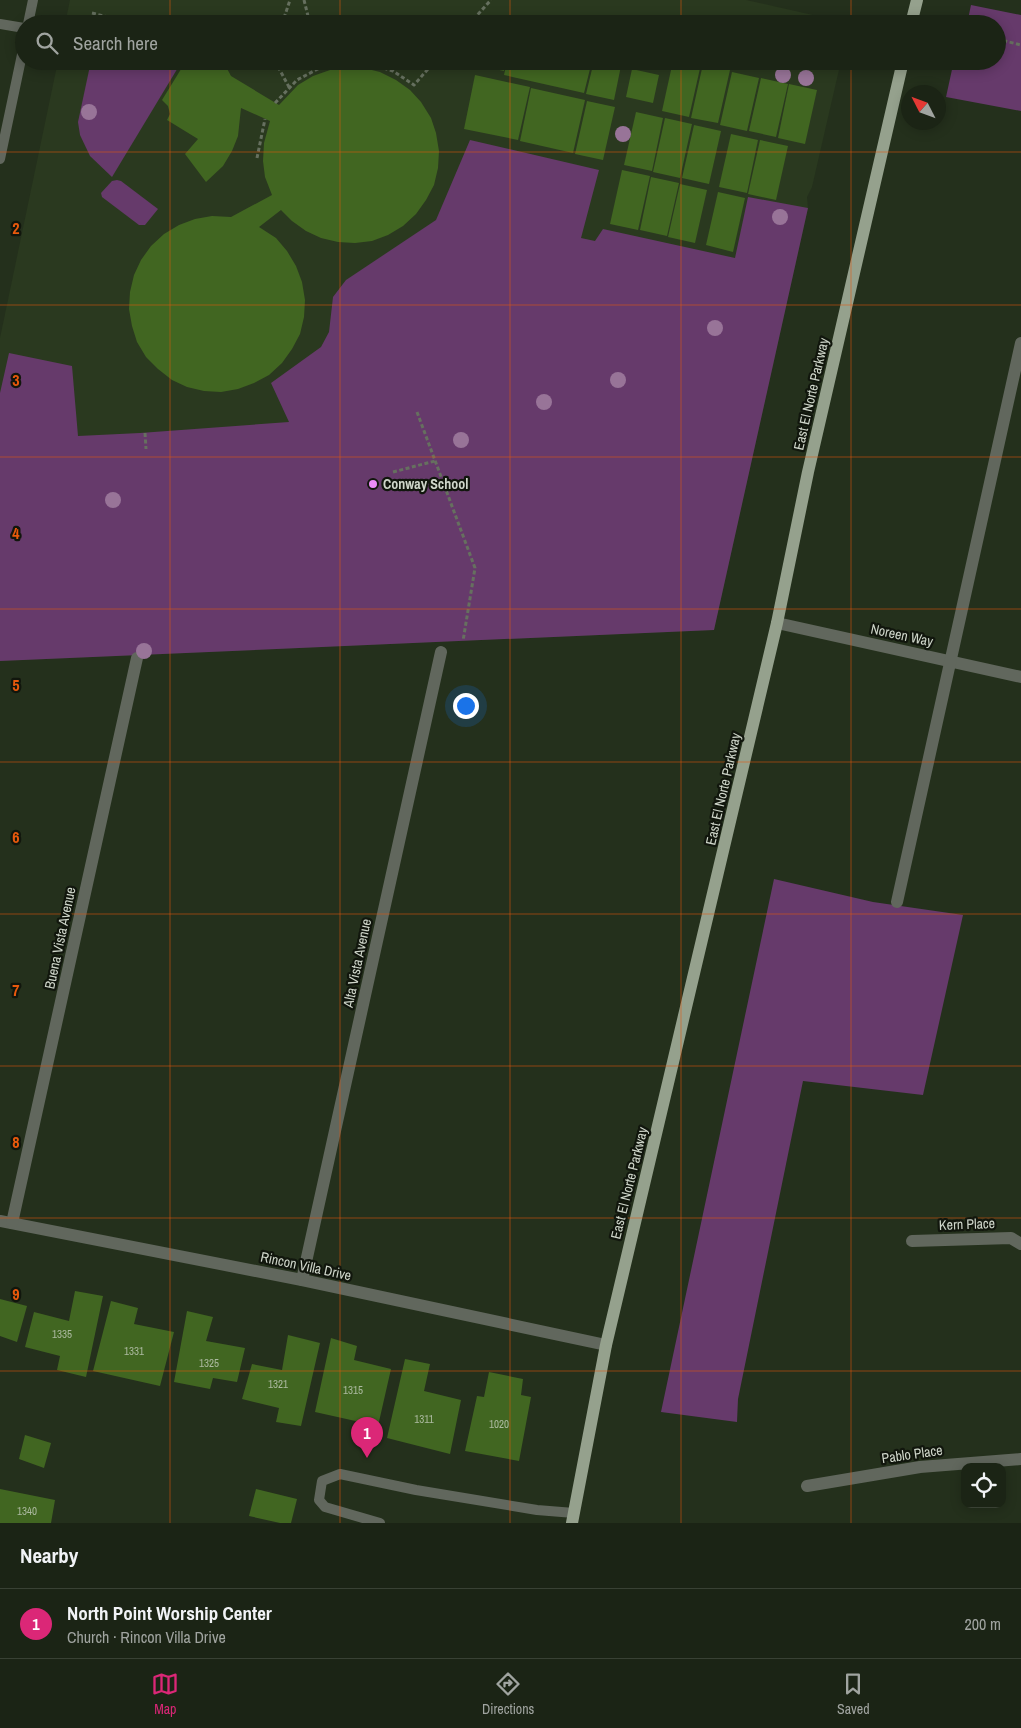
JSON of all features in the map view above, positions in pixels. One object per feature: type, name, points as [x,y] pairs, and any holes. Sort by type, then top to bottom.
[{"type":"main road","points":[[914,15],[917,0]]},
{"type":"main road","name":"East El Norte Parkway","points":[[573,1518],[606,1345],[778,623],[811,462],[901,70]]},
{"type":"street","points":[[897,902],[1021,343]]},
{"type":"street","name":"Noreen Way","points":[[778,623],[1021,676]]},
{"type":"street","name":"Alta Vista Avenue","points":[[302,1280],[441,652]]},
{"type":"street","name":"Buena Vista Avenue","points":[[6,1222],[137,658]]},
{"type":"street","name":"Rincon Villa Drive","points":[[6,1222],[302,1280],[606,1345]]},
{"type":"street","name":"Kern Place","points":[[912,1241],[1011,1238],[1021,1244]]},
{"type":"street","name":"Pablo Place","points":[[807,1486],[920,1467],[1021,1459]]},
{"type":"lane","points":[[30,15],[33,0]]},
{"type":"lane","points":[[0,24],[15,26]]},
{"type":"lane","points":[[0,159],[19,70]]},
{"type":"lane","points":[[380,1523],[325,1507],[318,1500],[322,1482],[340,1474],[573,1518]]},
{"type":"path","points":[[284,15],[286,5],[290,0]]},
{"type":"path","points":[[304,0],[308,15]]},
{"type":"path","points":[[477,15],[491,0]]},
{"type":"path","points":[[92,13],[100,15]]},
{"type":"path","points":[[1006,41],[1021,45]]},
{"type":"path","points":[[280,70],[289,87]]},
{"type":"path","points":[[274,103],[297,80],[315,70]]},
{"type":"path","points":[[390,70],[414,85],[427,70]]},
{"type":"path","points":[[257,158],[265,119]]},
{"type":"path","points":[[417,412],[475,568],[462,642]]},
{"type":"path","points":[[145,433],[146,449]]},
{"type":"path","points":[[393,472],[435,461]]},
{"type":"shaded area","points":[[70,0],[746,0],[813,15],[67,15]]},
{"type":"shaded area","points":[[971,5],[1021,15],[1021,111],[946,97],[952,70],[1006,70],[1006,15],[969,15]]},
{"type":"shaded area","name":"Conway School","points":[[56,70],[839,70],[812,187],[807,197],[808,208],[714,630],[0,661],[0,338]]},
{"type":"shaded area","points":[[89,70],[177,70],[112,177],[90,156],[80,135],[78,122]]},
{"type":"shaded area","points":[[470,140],[599,170],[581,238],[595,241],[603,229],[735,258],[748,197],[808,208],[714,630],[0,661],[0,393],[9,353],[72,366],[78,436],[289,422],[271,383],[321,347],[329,332],[333,297],[346,280],[436,220]]},
{"type":"shaded area","points":[[117,180],[158,209],[145,225],[139,225],[102,197],[101,193],[112,181]]},
{"type":"shaded area","points":[[774,879],[873,902],[963,915],[923,1095],[803,1081],[738,1399],[737,1422],[661,1412]]},
{"type":"building","points":[[180,70],[228,70],[231,76],[279,105],[298,85],[313,76],[330,70],[372,70],[396,80],[410,90],[421,102],[431,118],[436,133],[439,151],[434,185],[416,214],[403,226],[388,235],[372,241],[338,242],[321,238],[306,231],[281,210],[259,227],[276,238],[296,266],[302,282],[305,300],[304,317],[300,334],[282,363],[269,375],[238,389],[221,392],[187,387],[172,380],[158,369],[146,357],[137,342],[129,309],[130,292],[134,275],[141,260],[151,246],[164,234],[179,225],[195,219],[212,216],[231,217],[272,195],[265,177],[263,161],[264,143],[270,121],[241,108],[238,136],[232,151],[223,166],[206,182],[185,154],[198,139],[167,120],[170,114],[168,106],[162,100]]},
{"type":"building","points":[[505,70],[590,70],[584,93],[504,75]]},
{"type":"building","points":[[592,70],[620,70],[614,100],[586,94]]},
{"type":"building","points":[[632,70],[659,75],[653,103],[626,97]]},
{"type":"building","points":[[671,70],[700,70],[689,117],[662,111]]},
{"type":"building","points":[[702,70],[730,70],[718,123],[691,118]]},
{"type":"building","points":[[732,72],[759,78],[747,131],[720,125]]},
{"type":"building","points":[[475,75],[530,87],[518,140],[464,129]]},
{"type":"building","points":[[761,78],[788,84],[776,137],[749,131]]},
{"type":"building","points":[[789,84],[817,90],[805,144],[778,138]]},
{"type":"building","points":[[531,88],[585,100],[573,153],[520,141]]},
{"type":"building","points":[[587,101],[615,107],[603,160],[575,154]]},
{"type":"building","points":[[636,112],[663,118],[652,171],[624,165]]},
{"type":"building","points":[[665,118],[692,124],[680,178],[653,172]]},
{"type":"building","points":[[694,125],[721,131],[709,184],[682,178]]},
{"type":"building","points":[[731,134],[758,140],[747,193],[719,187]]},
{"type":"building","points":[[760,140],[788,146],[776,200],[748,194]]},
{"type":"building","points":[[622,170],[650,176],[638,230],[610,224]]},
{"type":"building","points":[[651,177],[679,183],[667,236],[640,230]]},
{"type":"building","points":[[680,184],[707,190],[695,243],[668,237]]},
{"type":"building","points":[[718,192],[745,198],[733,252],[706,245]]},
{"type":"building","points":[[75,1291],[103,1296],[86,1377],[57,1370],[60,1356],[25,1347],[34,1312],[69,1321]]},
{"type":"building","points":[[0,1299],[27,1306],[17,1342],[0,1336]]},
{"type":"building","points":[[111,1301],[138,1308],[134,1324],[174,1332],[160,1386],[93,1371]]},
{"type":"building","points":[[187,1311],[213,1317],[206,1341],[245,1348],[237,1382],[213,1378],[210,1389],[174,1382]]},
{"type":"building","points":[[288,1335],[320,1343],[301,1426],[276,1422],[279,1408],[242,1399],[252,1364],[282,1370]]},
{"type":"building","points":[[331,1338],[357,1346],[354,1360],[391,1369],[378,1426],[315,1412]]},
{"type":"building","points":[[405,1359],[430,1364],[424,1391],[461,1400],[450,1454],[387,1438]]},
{"type":"building","points":[[489,1372],[523,1379],[521,1395],[531,1397],[519,1461],[465,1451],[477,1396],[484,1397]]},
{"type":"building","points":[[25,1435],[51,1443],[44,1468],[19,1459]]},
{"type":"building","points":[[0,1489],[55,1500],[51,1523],[0,1523]]},
{"type":"building","points":[[256,1489],[297,1499],[291,1523],[280,1523],[249,1516]]},
{"type":"place","name":"Conway School","points":[[373,484]]},
{"type":"place","name":"North Point Worship Center","points":[[367,1458]]}]
